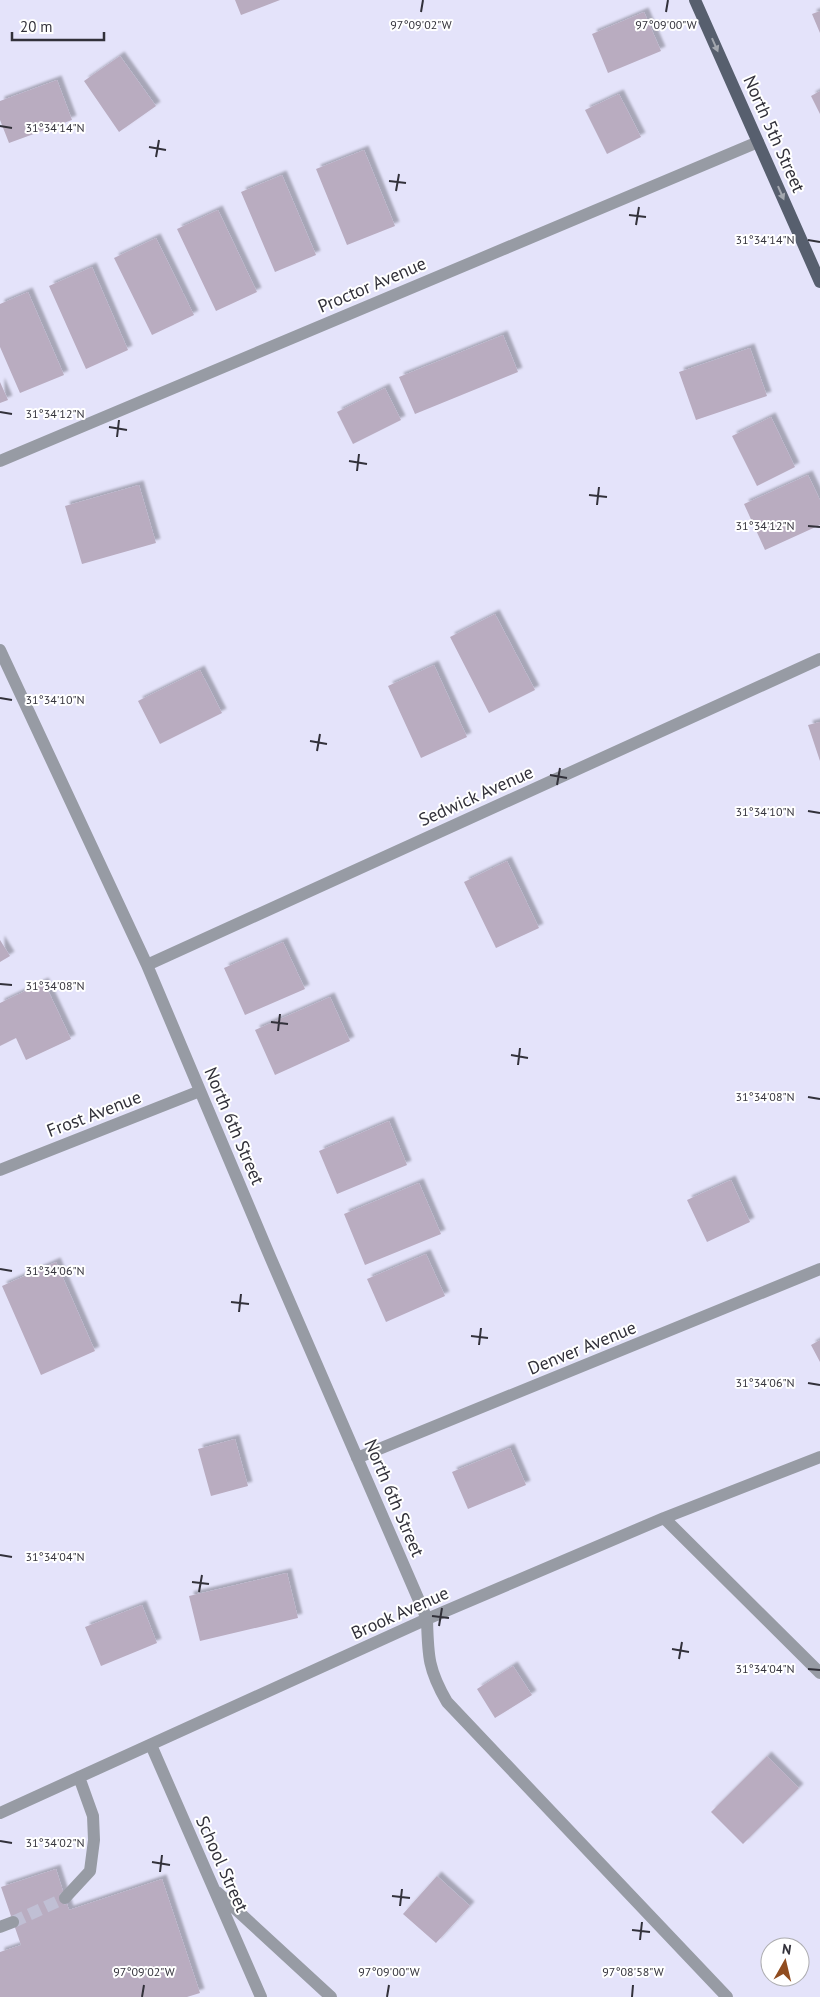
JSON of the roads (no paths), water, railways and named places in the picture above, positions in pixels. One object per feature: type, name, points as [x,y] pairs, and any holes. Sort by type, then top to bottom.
[{"type":"main road","name":"North 5th Street","points":[[696,0],[820,282]]},
{"type":"street","name":"Proctor Avenue","points":[[0,461],[758,142]]},
{"type":"street","name":"North 6th Street","points":[[0,650],[147,965],[270,1259],[427,1619]]},
{"type":"street","name":"Sedwick Avenue","points":[[147,965],[820,659]]},
{"type":"street","name":"Frost Avenue","points":[[0,1170],[200,1091]]},
{"type":"street","name":"Denver Avenue","points":[[358,1458],[820,1270]]},
{"type":"street","name":"Brook Avenue","points":[[0,1813],[427,1619],[664,1518],[820,1457]]},
{"type":"street","points":[[664,1518],[820,1673]]},
{"type":"street","points":[[427,1619],[428,1656],[435,1680],[447,1702],[727,1997]]},
{"type":"street","name":"School Street","points":[[151,1745],[261,1997]]},
{"type":"street","points":[[65,1898],[90,1871],[94,1840],[93,1816],[79,1778]]},
{"type":"street","points":[[213,1888],[331,1997]]},
{"type":"street","points":[[0,1927],[13,1922]]},
{"type":"tunnel","points":[[13,1922],[65,1898]]}]
